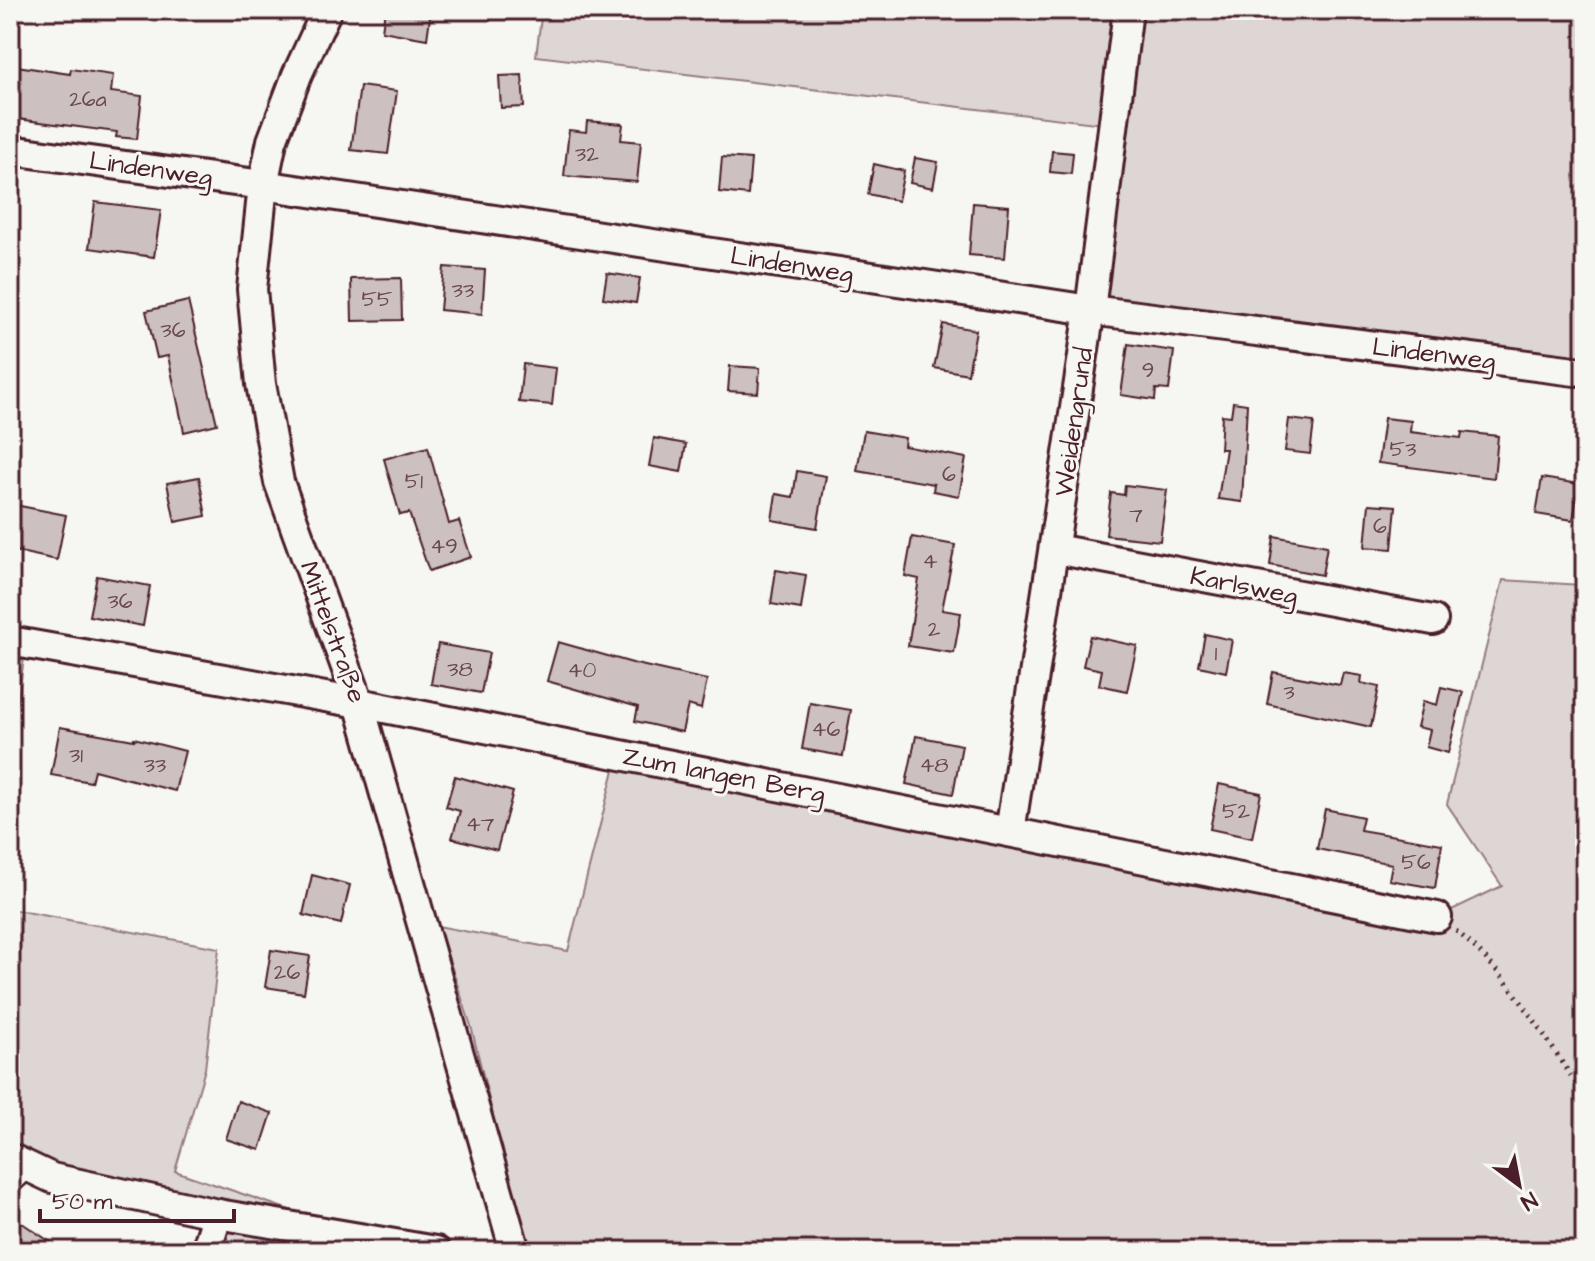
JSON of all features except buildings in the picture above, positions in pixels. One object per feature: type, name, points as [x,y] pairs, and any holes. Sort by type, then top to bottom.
[{"type":"street","name":"Mittelstraße","points":[[327,10],[297,75],[272,141],[263,185],[255,237],[252,289],[261,384],[279,482],[359,703],[515,1251]]},
{"type":"street","name":"Weidengrund","points":[[1010,832],[1090,310],[1128,10]]},
{"type":"street","name":"Lindenweg","points":[[10,150],[263,185],[1090,310],[1575,371]]},
{"type":"street","name":"Karlsweg","points":[[1055,549],[1433,620]]},
{"type":"street","name":"Zum langen Berg","points":[[10,641],[359,703],[1437,917]]},
{"type":"street","points":[[17,1171],[218,1214],[436,1251]]},
{"type":"street","points":[[206,1251],[218,1214]]},
{"type":"path","points":[[1437,917],[1473,945],[1512,990],[1585,1097]]},
{"type":"shaded area","points":[[542,10],[1120,10],[1103,124],[536,56]]},
{"type":"shaded area","points":[[1138,10],[1555,10],[1585,14],[1585,361],[1101,302]]},
{"type":"shaded area","points":[[1585,570],[1585,1251],[526,1250],[471,1026],[438,926],[568,951],[616,762],[1437,917],[1502,886],[1447,804],[1503,580],[1581,585]]},
{"type":"shaded area","points":[[10,641],[26,644],[10,757]]},
{"type":"shaded area","points":[[10,909],[219,948],[205,1069],[175,1171],[410,1251],[201,1251],[209,1220],[10,1169]]}]
